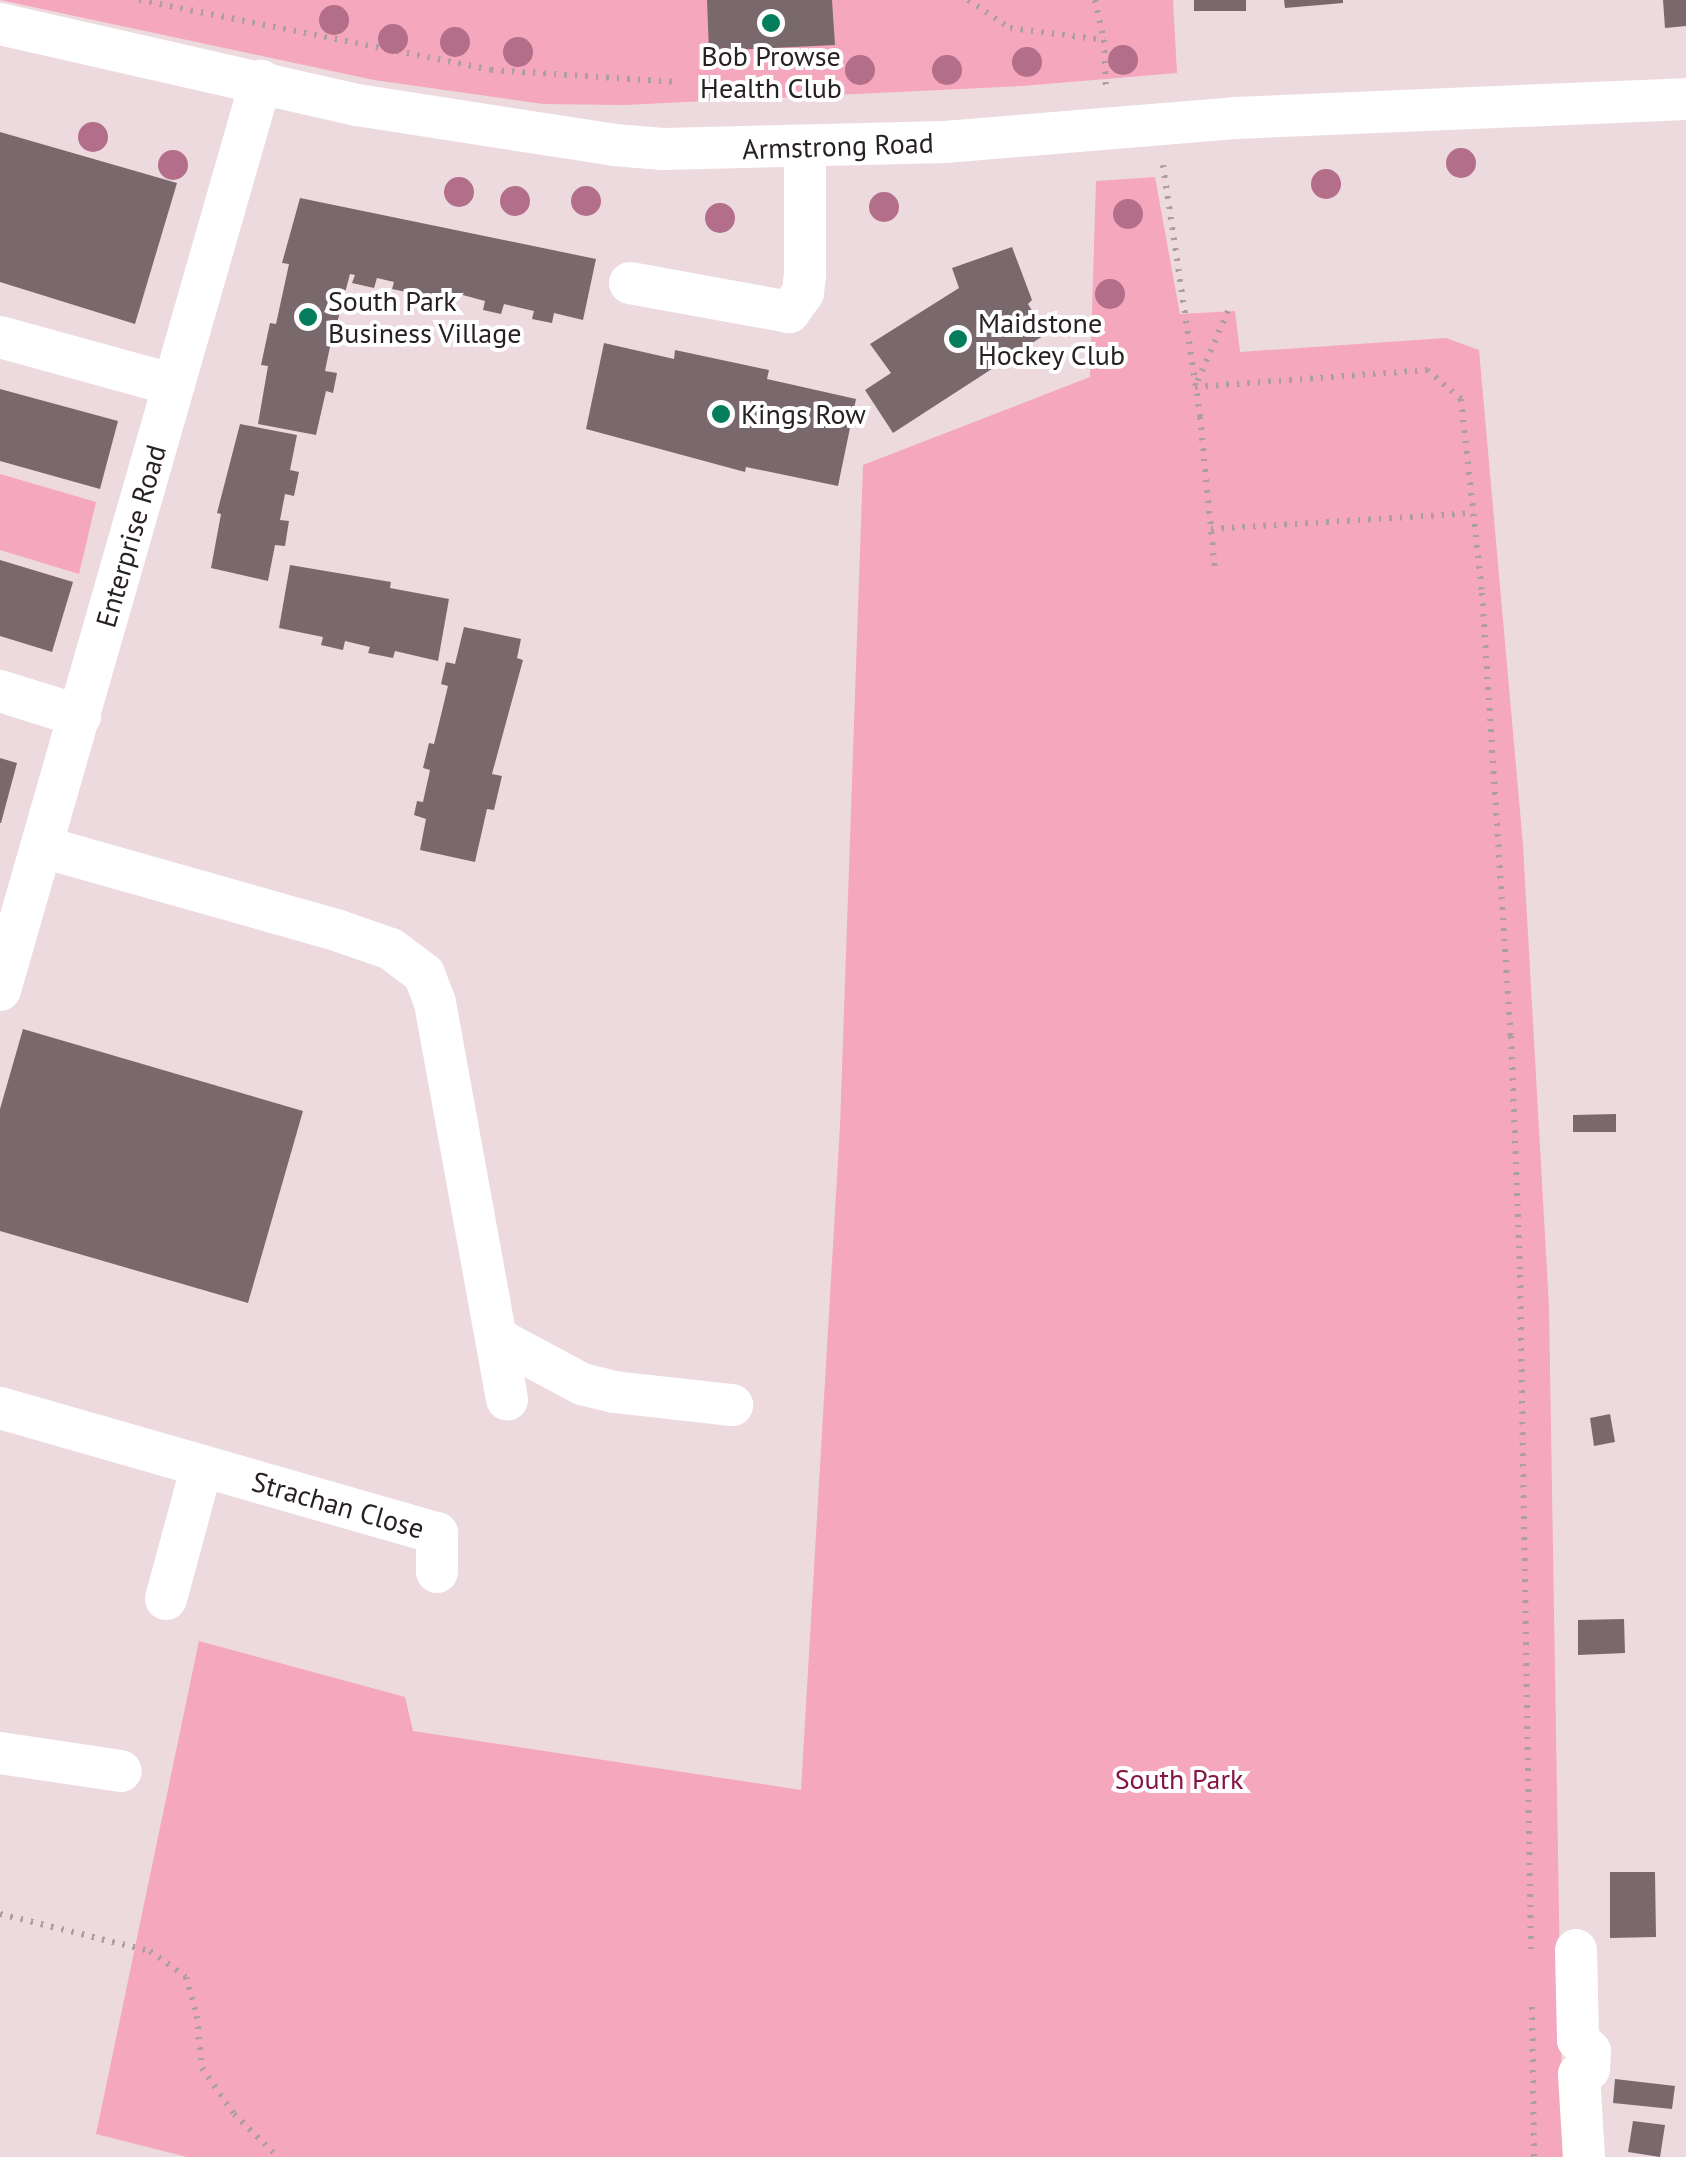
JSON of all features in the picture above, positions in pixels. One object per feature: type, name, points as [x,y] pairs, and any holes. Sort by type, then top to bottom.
[{"type":"street","name":"Armstrong Road","points":[[0,24],[357,104],[614,145],[805,147],[980,140],[1157,124],[1686,99]]},
{"type":"street","name":"Enterprise Road","points":[[0,990],[261,81]]},
{"type":"street","points":[[630,283],[789,312],[803,293],[805,147]]},
{"type":"street","points":[[0,338],[174,384]]},
{"type":"street","points":[[0,691],[80,716]]},
{"type":"street","points":[[43,847],[356,937],[391,949],[424,974],[435,1003],[508,1400]]},
{"type":"street","points":[[496,1338],[582,1384],[614,1392],[732,1405]]},
{"type":"street","name":"Strachan Close","points":[[0,1408],[437,1533],[438,1572]]},
{"type":"street","points":[[166,1599],[202,1466]]},
{"type":"street","points":[[0,1753],[121,1771]]},
{"type":"street","points":[[1576,1950],[1578,2040],[1590,2051],[1589,2068],[1579,2074],[1584,2157]]},
{"type":"path","points":[[139,0],[491,70],[676,82]]},
{"type":"path","points":[[968,0],[1010,28],[1104,40]]},
{"type":"path","points":[[1095,0],[1104,40],[1106,100]]},
{"type":"path","points":[[1157,124],[1216,570]]},
{"type":"path","points":[[1194,386],[1228,311]]},
{"type":"path","points":[[1194,386],[1427,370],[1461,399],[1496,786],[1520,1256],[1532,1962]]},
{"type":"path","points":[[1211,529],[1474,513]]},
{"type":"path","points":[[0,1914],[150,1950],[186,1977],[197,2016],[202,2068],[234,2114],[278,2157]]},
{"type":"path","points":[[1532,2000],[1534,2157]]},
{"type":"green space","points":[[0,0],[1173,0],[1177,73],[1022,86],[624,105],[543,104],[374,80]]},
{"type":"green space","name":"South Park","points":[[1155,177],[1180,314],[1235,311],[1240,352],[1446,338],[1479,350],[1523,845],[1549,1307],[1563,2157],[187,2157],[96,2134],[199,1641],[405,1697],[413,1731],[801,1790],[840,1126],[863,465],[1090,377],[1096,181]]},
{"type":"green space","points":[[0,474],[96,502],[79,574],[0,550]]},
{"type":"building","name":"Bob Prowse Health Club","points":[[707,0],[832,0],[835,45],[709,51]]},
{"type":"building","points":[[1194,0],[1246,0],[1246,11],[1194,11]]},
{"type":"building","points":[[1284,0],[1343,0],[1343,3],[1285,8]]},
{"type":"building","points":[[1663,0],[1686,0],[1686,26],[1665,28]]},
{"type":"building","points":[[0,132],[177,183],[135,324],[0,282]]},
{"type":"building","name":"South Park Business Village","points":[[300,198],[596,259],[583,320],[554,313],[552,323],[532,319],[534,311],[504,304],[501,314],[483,310],[485,301],[459,294],[457,303],[392,289],[394,282],[377,278],[374,288],[352,283],[355,275],[350,274],[337,323],[345,325],[341,345],[331,342],[325,371],[337,373],[333,393],[326,391],[316,435],[258,424],[268,366],[261,365],[270,323],[276,324],[289,264],[282,263]]},
{"type":"building","name":"Maidstone Hockey Club","points":[[1012,247],[1032,300],[1028,304],[1046,334],[893,433],[865,390],[891,373],[870,344],[959,288],[952,268]]},
{"type":"building","name":"Kings Row","points":[[604,343],[674,359],[675,350],[769,370],[767,379],[856,399],[838,486],[746,467],[745,472],[586,429]]},
{"type":"building","points":[[0,389],[118,421],[100,489],[0,461]]},
{"type":"building","points":[[240,424],[297,435],[290,470],[299,472],[294,496],[285,494],[280,520],[289,521],[285,546],[275,545],[268,581],[211,568],[221,514],[217,513]]},
{"type":"building","points":[[0,560],[73,582],[52,652],[0,636]]},
{"type":"building","points":[[290,565],[391,582],[390,588],[449,599],[438,661],[395,651],[393,658],[368,653],[370,647],[345,641],[343,650],[321,645],[323,637],[279,628]]},
{"type":"building","points":[[464,627],[521,639],[517,658],[523,660],[492,774],[502,776],[494,810],[487,809],[475,862],[420,850],[426,819],[414,815],[417,801],[423,802],[430,770],[423,768],[429,743],[434,744],[448,686],[441,684],[446,662],[455,664]]},
{"type":"building","points":[[0,758],[17,763],[1,823],[0,823]]},
{"type":"building","points":[[23,1029],[303,1111],[248,1303],[0,1231],[0,1109]]},
{"type":"building","points":[[1616,1114],[1616,1132],[1573,1132],[1573,1115]]},
{"type":"building","points":[[1610,1414],[1615,1442],[1594,1446],[1590,1418]]},
{"type":"building","points":[[1624,1619],[1625,1653],[1578,1655],[1578,1620]]},
{"type":"building","points":[[1610,1872],[1655,1872],[1656,1937],[1610,1938]]},
{"type":"building","points":[[1615,2079],[1675,2086],[1672,2109],[1613,2103]]},
{"type":"building","points":[[1633,2121],[1665,2125],[1660,2157],[1628,2152]]},
{"type":"place","name":"Bob Prowse Health Club","points":[[771,23]]},
{"type":"place","name":"South Park Business Village","points":[[308,317]]},
{"type":"place","name":"Maidstone Hockey Club","points":[[958,339]]},
{"type":"place","name":"Kings Row","points":[[721,414]]}]
